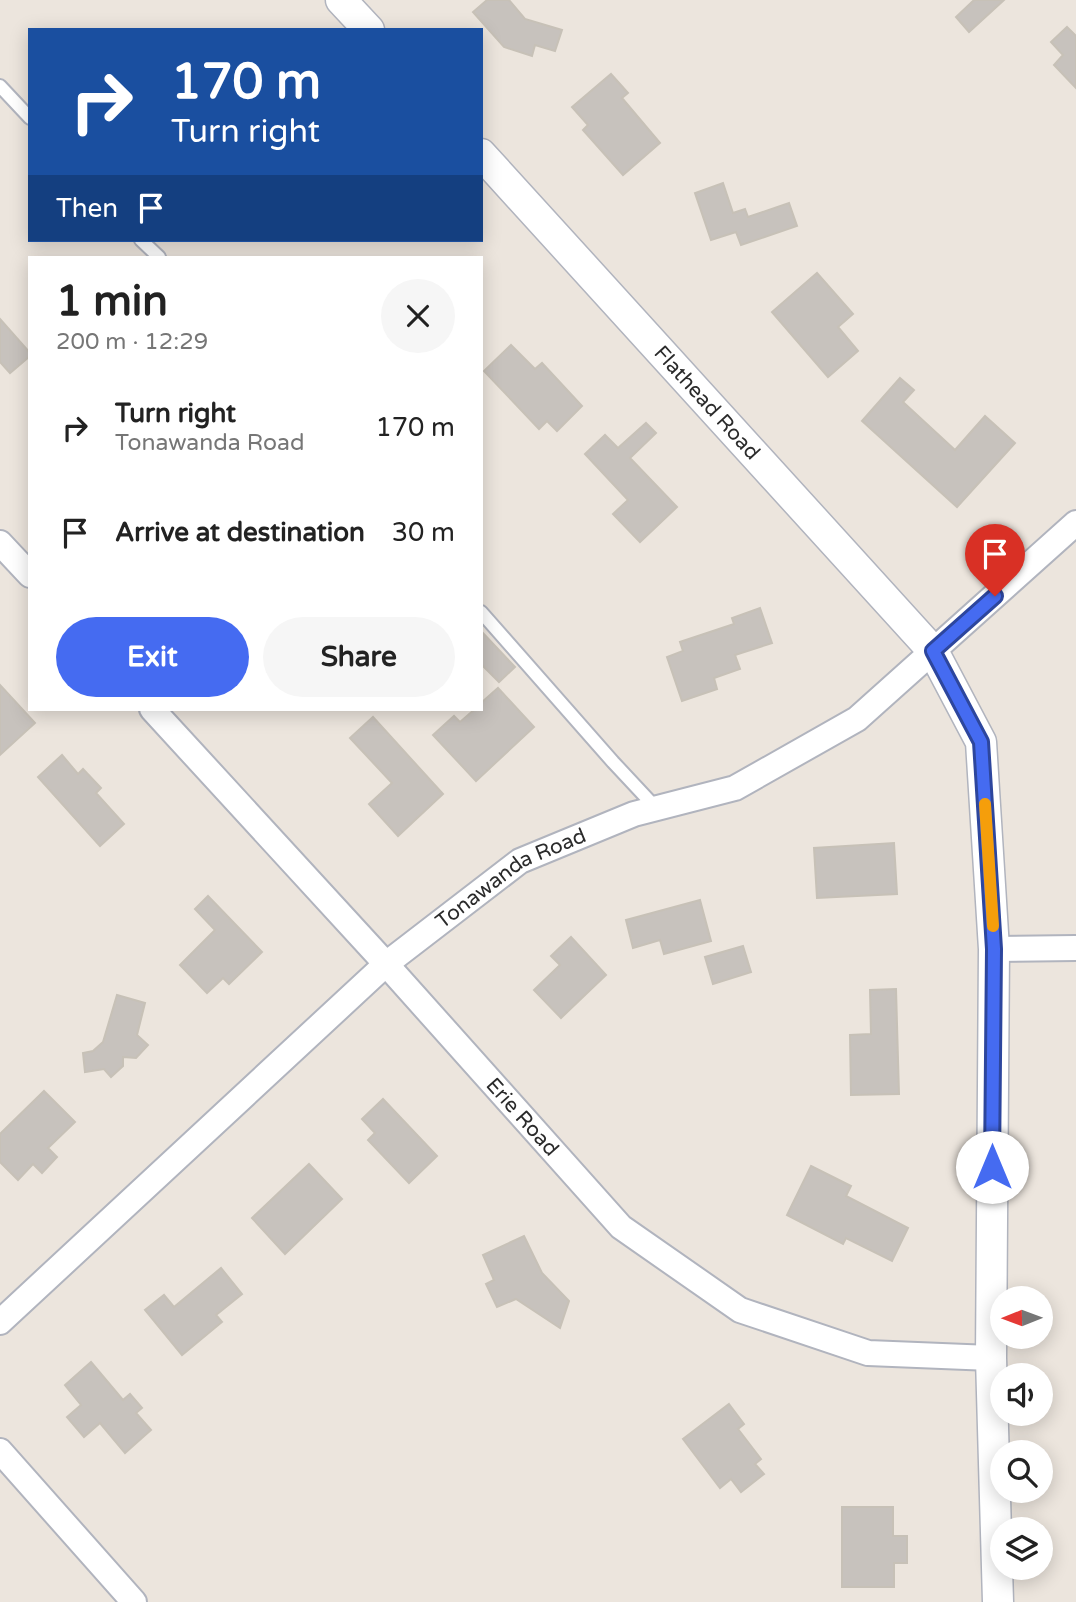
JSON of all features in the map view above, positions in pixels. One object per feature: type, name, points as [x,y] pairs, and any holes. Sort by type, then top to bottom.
[{"type":"street","points":[[341,0],[367,28]]},
{"type":"street","name":"Flathead Road","points":[[483,156],[933,651],[981,742],[994,949],[991,1358],[998,1602]]},
{"type":"street","name":"Tonawanda Road","points":[[0,1322],[386,964],[520,861],[634,814],[735,788],[857,719],[1076,523]]},
{"type":"street","points":[[0,543],[28,573]]},
{"type":"street","name":"Erie Road","points":[[154,711],[386,964],[621,1227],[740,1310],[868,1353],[991,1358]]},
{"type":"street","points":[[994,949],[1076,948]]},
{"type":"street","points":[[0,1451],[134,1602]]},
{"type":"lane","points":[[0,86],[28,116]]},
{"type":"lane","points":[[143,242],[158,256]]},
{"type":"lane","points":[[483,614],[657,808]]},
{"type":"building","points":[[487,0],[509,0],[525,19],[562,30],[555,51],[535,45],[532,56],[504,47],[473,12]]},
{"type":"building","points":[[974,0],[1004,0],[969,32],[956,17]]},
{"type":"building","points":[[1067,27],[1076,36],[1076,88],[1054,65],[1063,55],[1051,42]]},
{"type":"building","points":[[611,74],[628,93],[622,98],[660,143],[623,175],[583,130],[588,125],[572,107]]},
{"type":"building","points":[[723,183],[733,213],[745,209],[748,217],[789,203],[797,226],[741,245],[736,232],[711,240],[695,193]]},
{"type":"building","points":[[817,273],[853,314],[838,327],[858,351],[828,377],[772,312]]},
{"type":"building","points":[[0,319],[28,351],[28,358],[10,373],[0,362]]},
{"type":"building","points":[[511,345],[535,369],[542,363],[582,406],[557,431],[547,421],[539,429],[484,371]]},
{"type":"building","points":[[900,378],[914,390],[903,402],[955,450],[985,416],[1015,443],[957,507],[862,421]]},
{"type":"building","points":[[646,423],[656,433],[630,458],[677,507],[640,542],[613,514],[628,500],[585,454],[605,435],[618,448]]},
{"type":"building","points":[[760,608],[772,643],[735,655],[740,669],[714,678],[717,689],[682,701],[667,657],[683,651],[680,642],[734,624],[732,618]]},
{"type":"building","points":[[483,633],[515,667],[499,682],[483,666]]},
{"type":"building","points":[[0,685],[35,723],[0,755]]},
{"type":"building","points":[[498,688],[534,727],[476,781],[433,735],[454,716],[460,722],[473,711],[483,711],[483,701]]},
{"type":"building","points":[[373,717],[443,794],[398,836],[369,804],[392,783],[350,738]]},
{"type":"building","points":[[62,755],[78,774],[83,769],[101,788],[96,793],[124,824],[100,846],[38,777]]},
{"type":"building","points":[[894,843],[897,894],[817,898],[814,848]]},
{"type":"building","points":[[208,896],[262,952],[229,984],[223,978],[207,993],[180,965],[215,930],[195,909]]},
{"type":"building","points":[[700,900],[711,941],[664,954],[660,940],[633,948],[626,920]]},
{"type":"building","points":[[571,937],[606,975],[561,1018],[534,990],[560,965],[551,956]]},
{"type":"building","points":[[743,946],[751,972],[713,984],[705,957]]},
{"type":"building","points":[[896,989],[899,1094],[851,1095],[850,1035],[871,1034],[870,990]]},
{"type":"building","points":[[117,995],[145,1003],[137,1035],[148,1045],[136,1058],[123,1057],[123,1066],[111,1077],[104,1069],[85,1072],[83,1053],[93,1051],[103,1042]]},
{"type":"building","points":[[44,1091],[75,1122],[48,1148],[57,1157],[42,1173],[33,1164],[18,1180],[0,1162],[0,1134]]},
{"type":"building","points":[[383,1099],[437,1156],[409,1183],[368,1140],[375,1133],[362,1119]]},
{"type":"building","points":[[309,1164],[342,1199],[285,1254],[252,1218]]},
{"type":"building","points":[[811,1166],[851,1186],[846,1196],[908,1228],[892,1261],[846,1238],[843,1244],[787,1215]]},
{"type":"building","points":[[524,1236],[542,1273],[569,1301],[560,1328],[516,1299],[497,1307],[486,1284],[494,1280],[483,1255]]},
{"type":"building","points":[[221,1268],[242,1294],[216,1315],[222,1322],[182,1355],[145,1310],[164,1295],[174,1307]]},
{"type":"building","points":[[91,1362],[123,1400],[130,1394],[142,1408],[136,1413],[151,1430],[125,1453],[100,1423],[84,1437],[67,1417],[81,1405],[65,1385]]},
{"type":"building","points":[[729,1404],[744,1424],[738,1429],[761,1459],[755,1464],[764,1474],[741,1492],[731,1479],[720,1488],[683,1439]]},
{"type":"building","points":[[842,1507],[893,1507],[893,1536],[907,1536],[907,1563],[894,1563],[894,1587],[842,1587]]},
{"type":"slow traffic","points":[[985,804],[993,926]]},
{"type":"route","points":[[992,1167],[994,949],[981,742],[933,651],[995,596]]}]
